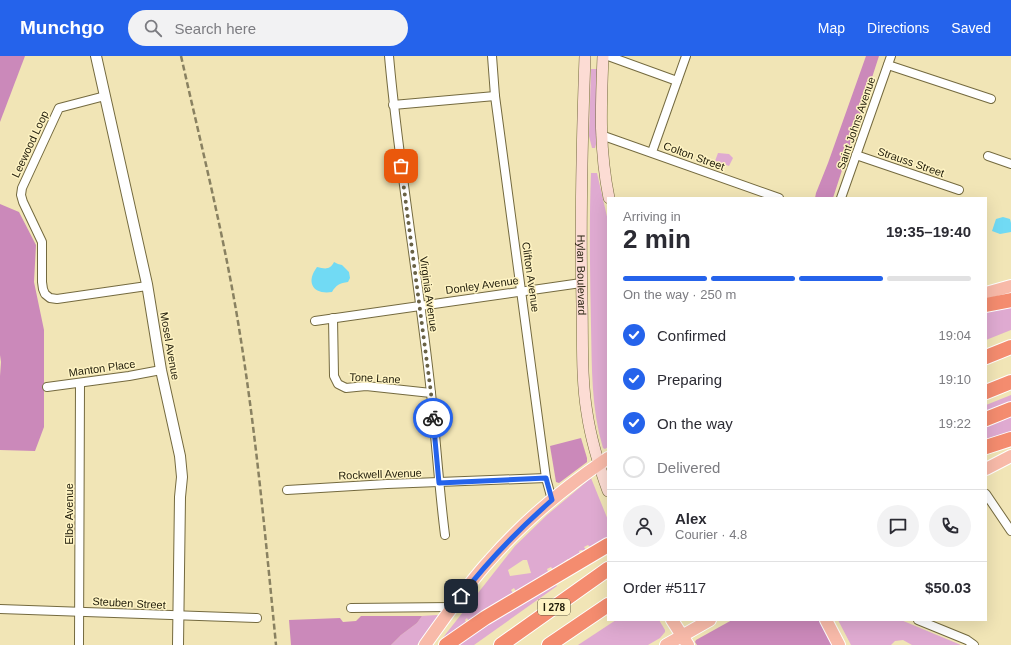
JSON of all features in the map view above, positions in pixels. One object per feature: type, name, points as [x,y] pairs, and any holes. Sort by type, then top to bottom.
[{"type":"highway","points":[[987,305],[1011,300]]},
{"type":"highway","points":[[987,357],[1011,348]]},
{"type":"highway","points":[[987,392],[1011,382]]},
{"type":"highway","points":[[987,419],[1011,409]]},
{"type":"highway","points":[[987,447],[1011,439]]},
{"type":"highway","points":[[446,645],[480,621],[607,546]]},
{"type":"highway","name":"I 278","points":[[501,645],[607,570]]},
{"type":"highway","name":"I 278","points":[[549,645],[607,606]]},
{"type":"main road","name":"Hylan Boulevard","points":[[585,56],[582,156],[581,283],[584,381],[586,411],[589,427],[603,461],[607,485]]},
{"type":"main road","points":[[603,56],[601,135],[602,156],[609,197]]},
{"type":"main road","points":[[987,293],[1011,286]]},
{"type":"main road","points":[[987,468],[1011,456]]},
{"type":"main road","points":[[425,645],[479,573],[500,549],[552,500],[603,461]]},
{"type":"main road","points":[[673,621],[685,640]]},
{"type":"main road","points":[[666,645],[685,640],[709,621]]},
{"type":"main road","points":[[827,621],[840,645]]},
{"type":"street","name":"Mosel Avenue","points":[[96,56],[147,286],[161,370],[182,467],[178,645]]},
{"type":"street","name":"Virginia Avenue","points":[[389,56],[393,104],[431,393],[445,535]]},
{"type":"street","name":"Clifton Avenue","points":[[492,56],[495,96],[546,478],[552,500]]},
{"type":"street","points":[[608,56],[677,81]]},
{"type":"street","points":[[652,152],[686,56]]},
{"type":"street","name":"Saint Johns Avenue","points":[[842,197],[891,56]]},
{"type":"street","points":[[888,65],[991,99]]},
{"type":"street","name":"Leewood Loop","points":[[105,96],[59,108],[22,188],[21,195],[42,242],[42,282],[45,294],[50,298],[56,299],[147,286]]},
{"type":"street","points":[[393,104],[495,96]]},
{"type":"street","name":"Colton Street","points":[[601,135],[777,197]]},
{"type":"street","name":"Strauss Street","points":[[856,155],[959,190]]},
{"type":"street","points":[[988,156],[1011,164]]},
{"type":"street","name":"Donley Avenue","points":[[315,321],[522,290],[581,283]]},
{"type":"street","name":"Tone Lane","points":[[333,318],[334,376],[338,384],[346,388],[366,386],[431,393]]},
{"type":"street","name":"Manton Place","points":[[47,387],[129,376],[161,370]]},
{"type":"street","name":"Elbe Avenue","points":[[78,645],[80,383]]},
{"type":"street","name":"Rockwell Avenue","points":[[287,490],[546,478]]},
{"type":"street","points":[[987,495],[1011,531]]},
{"type":"street","points":[[351,608],[453,607]]},
{"type":"street","name":"Steuben Street","points":[[0,609],[257,618]]},
{"type":"street","points":[[920,621],[967,640],[974,645]]},
{"type":"shaded area","points":[[0,56],[25,56],[0,122]]},
{"type":"shaded area","points":[[866,56],[879,56],[833,197],[815,197]]},
{"type":"shaded area","points":[[591,69],[599,69],[595,148],[592,148],[589,136]]},
{"type":"shaded area","points":[[718,153],[729,154],[733,158],[729,166],[715,161]]},
{"type":"shaded area","points":[[591,173],[597,173],[607,217],[607,448],[605,449],[603,448],[596,418],[592,372]]},
{"type":"shaded area","points":[[0,204],[19,212],[36,245],[34,282],[44,330],[44,427],[35,451],[0,450]]},
{"type":"shaded area","points":[[1011,305],[1011,330],[987,340],[987,311]]},
{"type":"shaded area","points":[[1011,395],[1011,403],[987,413],[987,405]]},
{"type":"shaded area","points":[[1011,416],[1011,433],[987,441],[987,426]]},
{"type":"shaded area","points":[[581,438],[587,462],[559,483],[556,482],[550,446]]},
{"type":"shaded area","points":[[591,478],[607,518],[607,539],[591,548],[588,545],[584,547],[587,551],[579,551],[580,554],[569,560],[568,559],[564,562],[565,564],[554,571],[551,567],[547,569],[549,574],[517,593],[514,588],[511,590],[514,595],[511,596],[510,594],[509,597],[469,622],[467,618],[465,620],[467,624],[440,643],[445,635],[515,546],[547,515]],"holes":[[[523,560],[527,560],[531,573],[510,576],[508,570]]]},
{"type":"shaded area","points":[[555,584],[557,586],[474,645],[455,645],[468,636]]},
{"type":"shaded area","points":[[361,616],[422,616],[417,623],[391,645],[291,645],[289,620],[340,618],[343,622],[356,621]]},
{"type":"shaded area","points":[[422,616],[439,616],[417,645],[391,645],[417,623]]},
{"type":"shaded area","points":[[614,621],[660,621],[665,630],[660,638],[648,645],[578,645]]},
{"type":"shaded area","points":[[730,621],[820,621],[833,645],[697,645],[695,642],[696,640]]},
{"type":"shaded area","points":[[839,621],[903,621],[961,645],[912,645],[903,640],[895,641],[891,645],[851,645]]},
{"type":"water","points":[[1003,217],[1010,219],[1011,232],[1000,234],[992,231],[996,219]]},
{"type":"water","points":[[334,262],[342,265],[349,272],[350,278],[348,282],[338,285],[332,292],[320,292],[316,290],[312,283],[313,273],[317,267],[327,268]]},
{"type":"railway","points":[[181,56],[224,246],[243,352],[259,477],[276,645]]},
{"type":"way so far","points":[[401,166],[433,418]]},
{"type":"route","points":[[433,418],[439,483],[546,478],[552,500],[489,560],[461,596]]}]
